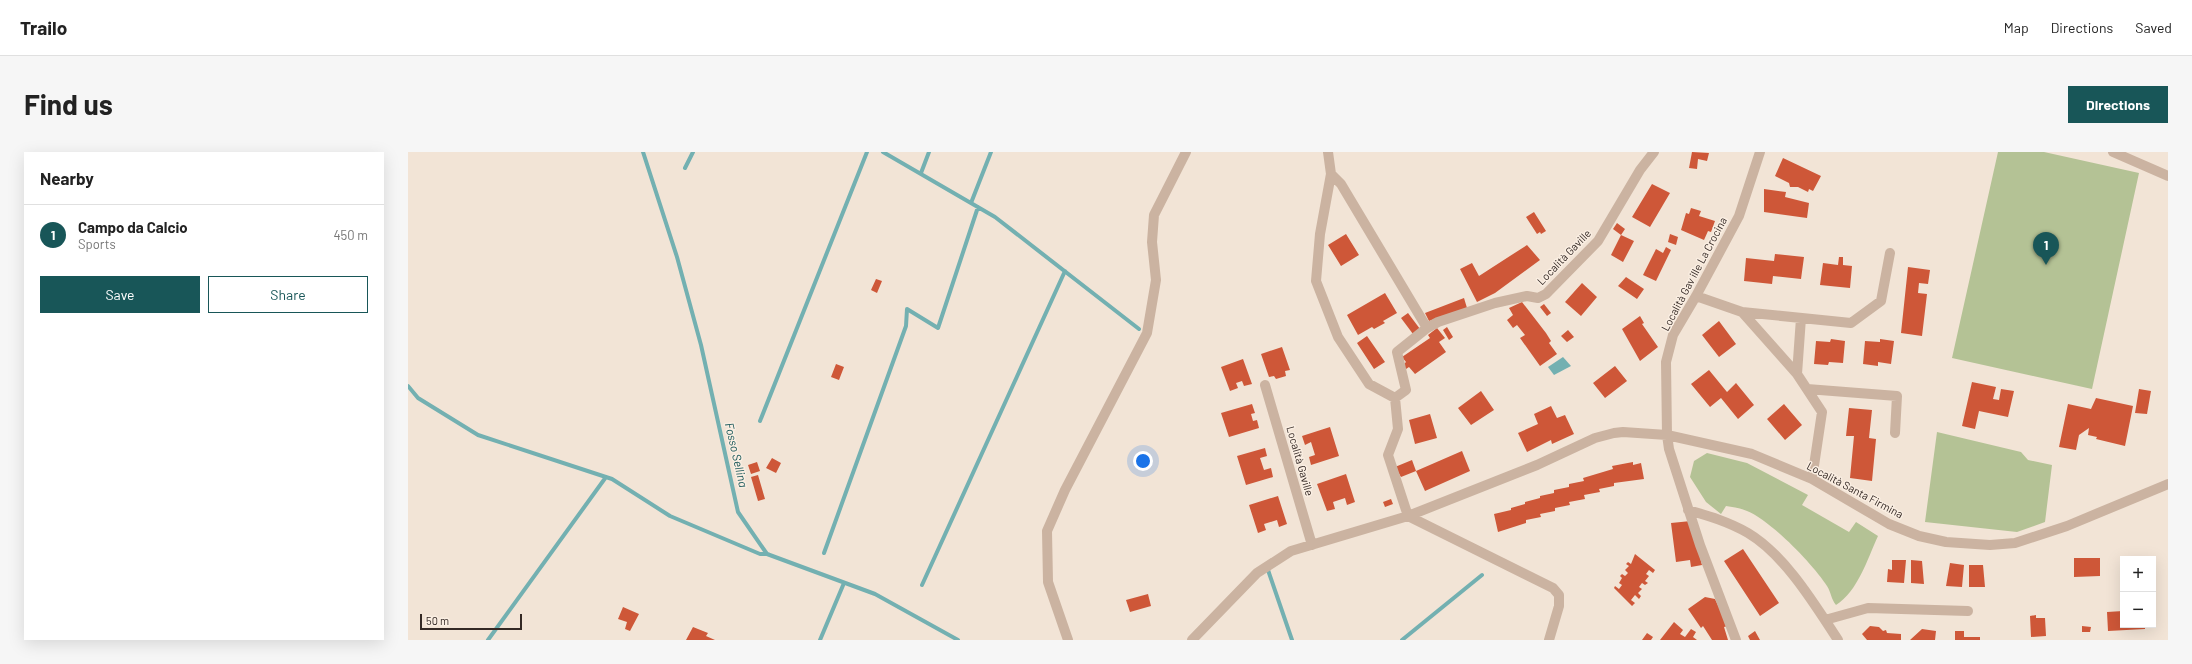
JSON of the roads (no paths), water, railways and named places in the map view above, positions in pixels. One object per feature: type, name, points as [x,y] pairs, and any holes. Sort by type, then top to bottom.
[{"type":"street","points":[[1068,640],[1048,582],[1047,531],[1065,490],[1147,333],[1156,280],[1152,242],[1154,215],[1186,152]]},
{"type":"street","points":[[1328,152],[1331,174],[1320,234],[1316,281],[1338,337],[1368,384],[1395,398],[1398,429],[1388,454],[1408,516],[1553,588],[1559,595],[1559,606],[1549,640]]},
{"type":"street","name":"Località Gaville","points":[[1395,398],[1406,390],[1397,352],[1427,328],[1438,322],[1495,303],[1527,296],[1538,298],[1546,294],[1598,241],[1640,170],[1654,152]]},
{"type":"street","name":"Località Gav ille La Crocina","points":[[1736,640],[1688,510],[1669,449],[1666,435],[1666,362],[1673,335],[1739,216],[1760,152]]},
{"type":"street","points":[[2113,152],[2168,176]]},
{"type":"street","points":[[1331,174],[1342,184],[1427,328]]},
{"type":"street","points":[[1696,296],[1742,312],[1851,323],[1881,300],[1890,253]]},
{"type":"street","points":[[1742,312],[1797,374],[1822,412],[1812,479]]},
{"type":"street","points":[[1797,374],[1802,318]]},
{"type":"street","name":"Località Gaville","points":[[1265,385],[1312,545]]},
{"type":"street","points":[[1807,389],[1897,396],[1895,433]]},
{"type":"street","points":[[1192,640],[1262,568],[1291,551],[1408,516],[1537,465],[1595,438],[1623,432],[1666,435]]},
{"type":"street","name":"Località Santa Firmina","points":[[1666,435],[1752,454],[1812,479],[1889,524],[1919,536],[1946,542],[1990,545],[2015,543],[2067,526],[2168,484]]},
{"type":"street","points":[[1688,510],[1716,518],[1749,534],[1779,558],[1838,640]]},
{"type":"street","points":[[1825,620],[1868,608],[1968,611]]},
{"type":"water","points":[[1563,357],[1571,366],[1554,375],[1548,367]]},
{"type":"waterway","name":"Fosso Sellina","points":[[643,152],[677,257],[701,345],[738,512],[767,554],[875,594],[958,640]]},
{"type":"waterway","points":[[685,168],[693,152]]},
{"type":"waterway","points":[[760,421],[867,152]]},
{"type":"waterway","points":[[883,152],[995,217],[1139,329]]},
{"type":"waterway","points":[[921,173],[929,152]]},
{"type":"waterway","points":[[971,203],[991,152]]},
{"type":"waterway","points":[[824,553],[906,326],[907,309],[938,328],[978,207]]},
{"type":"waterway","points":[[922,585],[1065,271]]},
{"type":"waterway","points":[[408,386],[418,398],[478,435],[612,479],[670,516],[760,554],[768,554]]},
{"type":"waterway","points":[[488,640],[606,477]]},
{"type":"waterway","points":[[1268,570],[1292,640]]},
{"type":"waterway","points":[[1402,640],[1482,575]]},
{"type":"waterway","points":[[820,640],[844,583]]},
{"type":"place","name":"Campo da Calcio","points":[[2046,265]]}]
